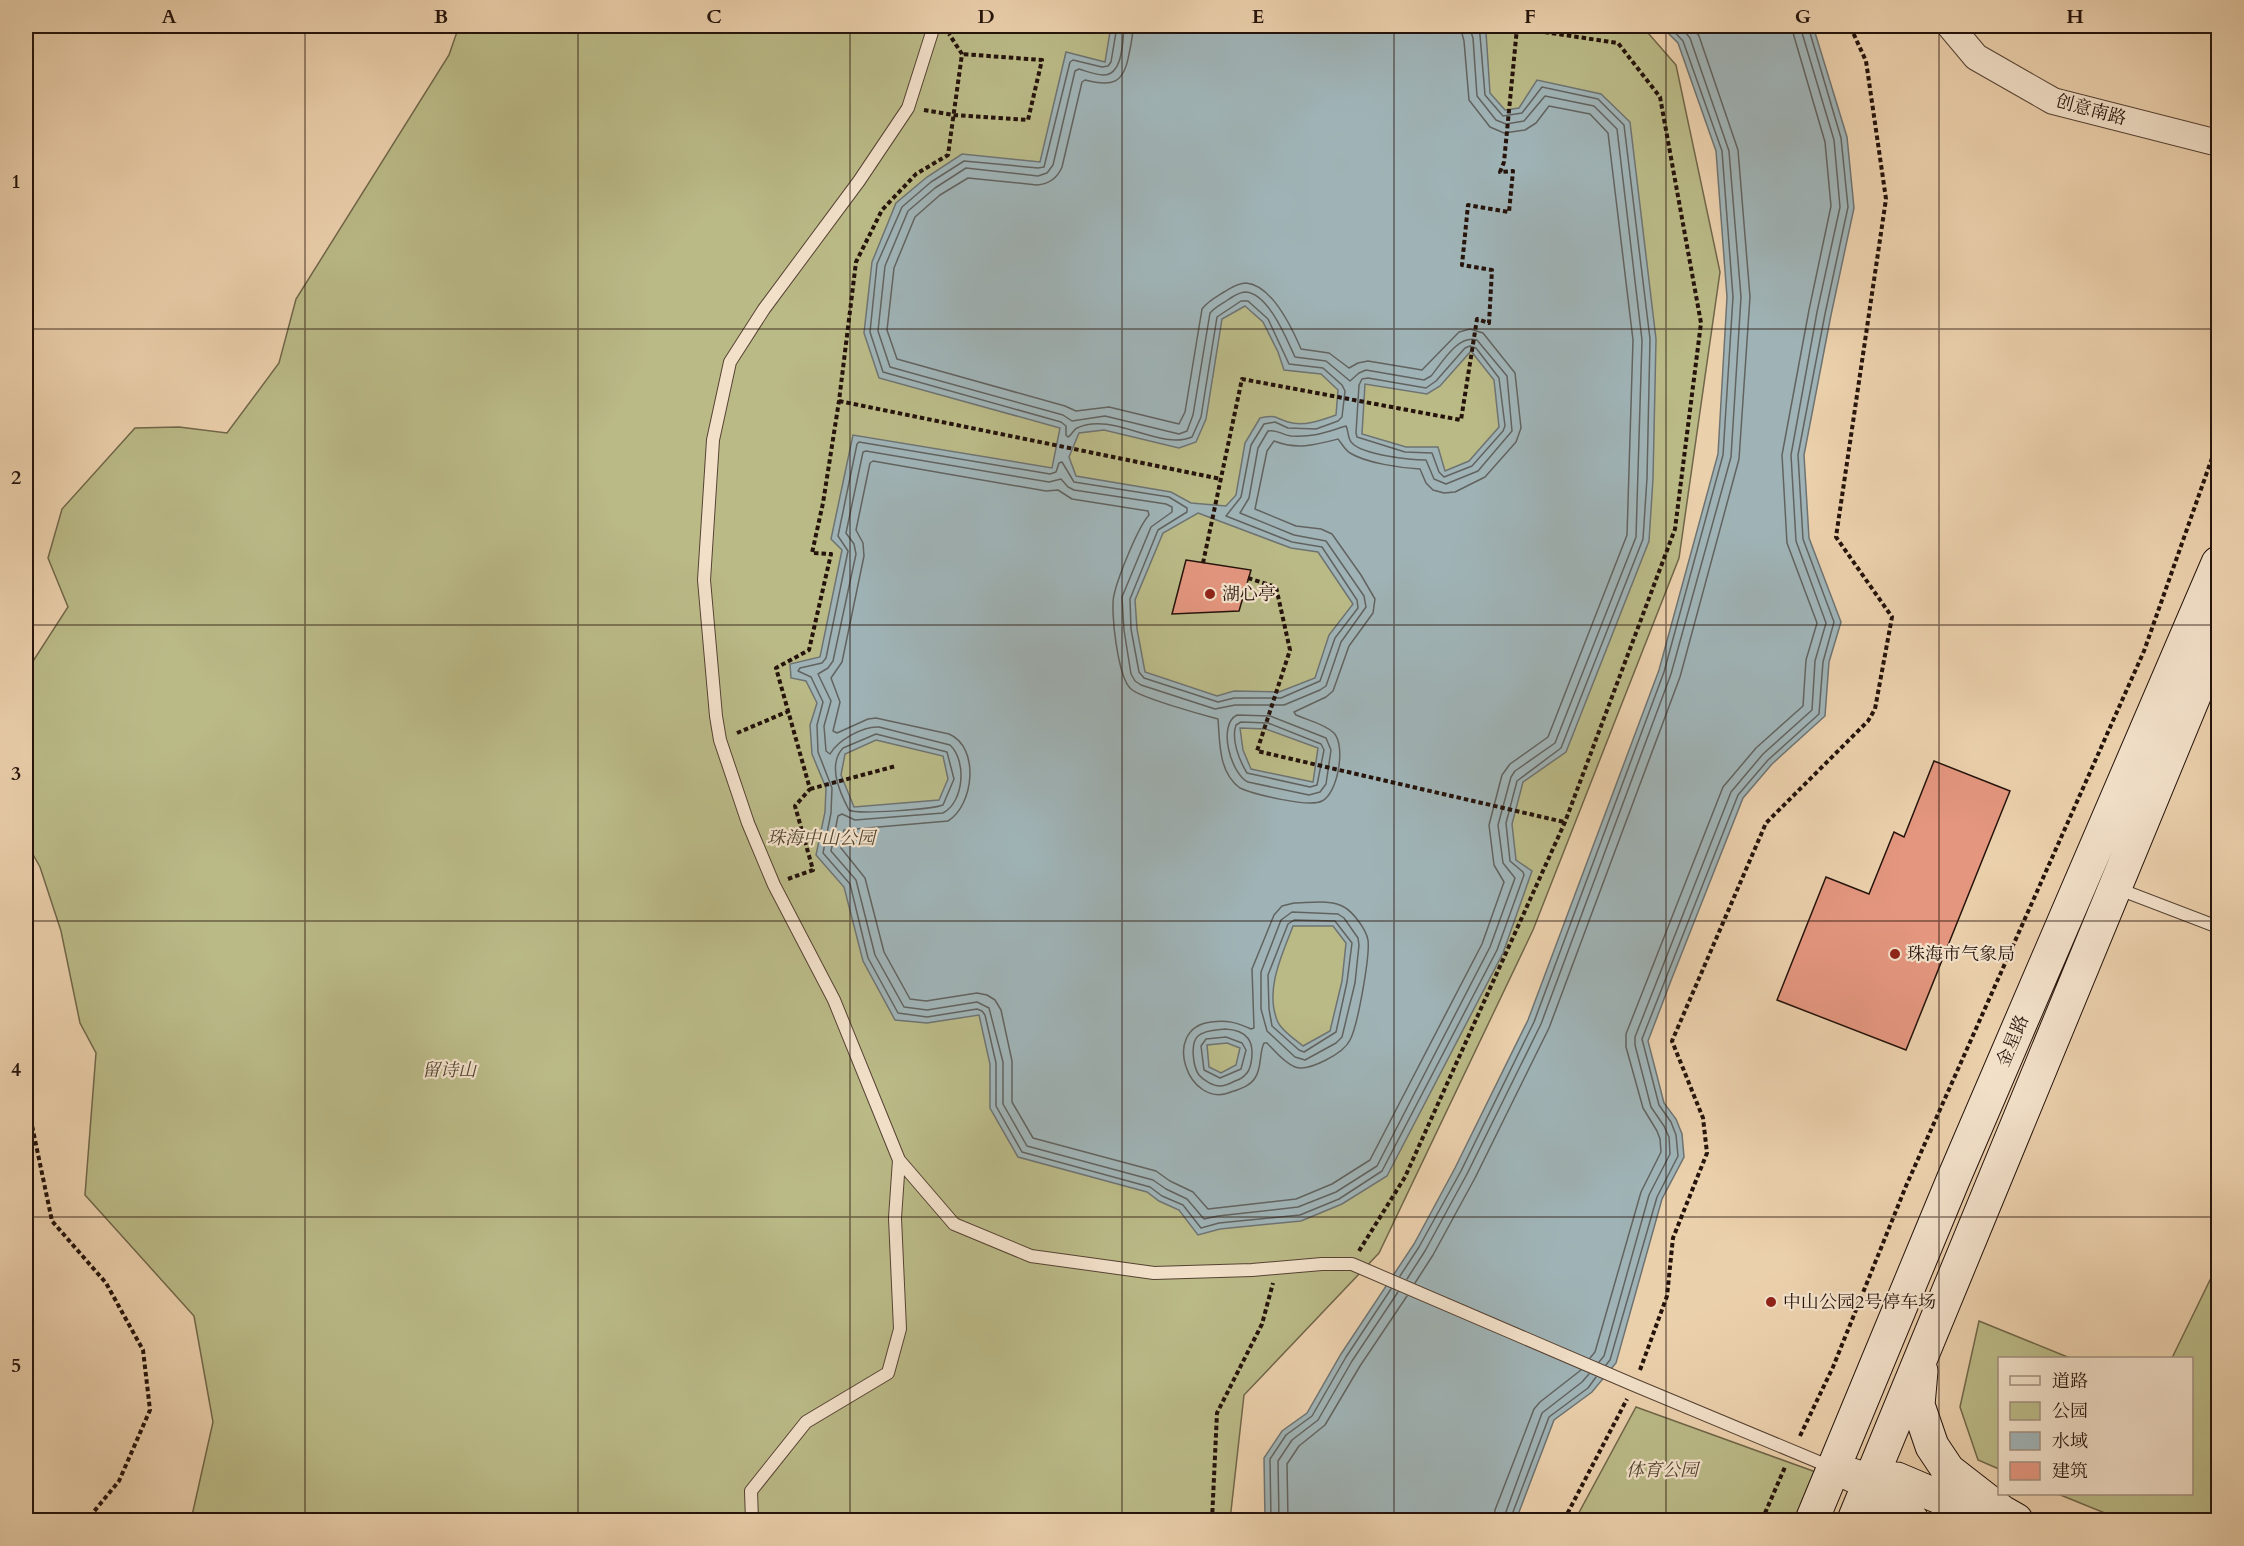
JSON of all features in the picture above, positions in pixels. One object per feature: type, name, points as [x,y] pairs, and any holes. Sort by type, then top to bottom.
[{"type":"street","name":"创意南路","points":[[1950,26],[1976,57],[2053,101],[2218,143]]},
{"type":"street","name":"金星路","points":[[1854,1521],[1922,1357],[2218,563]]},
{"type":"street","name":"金星路","points":[[1812,1521],[1953,1180],[2218,638]]},
{"type":"street","points":[[1922,1357],[1918,1405],[1932,1446],[1948,1470],[2016,1521]]},
{"type":"street","points":[[1833,1468],[1870,1482],[1897,1479],[1995,1521]]},
{"type":"street","points":[[1870,1482],[1893,1512],[1912,1521]]},
{"type":"lane","points":[[934,26],[908,108],[859,181],[764,309],[730,362],[713,440],[704,580],[720,740],[748,823],[774,885],[834,1000],[899,1160],[954,1224],[1031,1256],[1154,1273],[1352,1264],[1833,1468]]},
{"type":"lane","points":[[2101,880],[2218,927]]},
{"type":"lane","points":[[752,1521],[751,1491],[806,1422],[888,1373],[900,1329],[895,1218],[899,1160]]},
{"type":"path","points":[[810,789],[776,668],[809,650],[831,554],[812,553],[823,503],[839,401],[856,262],[882,210],[916,174],[948,155],[962,54],[943,26]]},
{"type":"path","points":[[1564,1521],[1634,1385],[1667,1296],[1673,1238],[1707,1153],[1703,1118],[1672,1041],[1766,823],[1868,721],[1875,709],[1892,616],[1836,537],[1886,199],[1866,61],[1850,26]]},
{"type":"path","points":[[1203,563],[1242,379],[1461,420],[1477,319],[1489,323],[1492,270],[1462,265],[1468,205],[1509,212],[1513,171],[1500,172],[1504,162],[1516,27],[1618,43],[1660,97],[1701,323],[1675,529],[1565,822],[1405,1177],[1352,1264]]},
{"type":"path","points":[[908,108],[954,115],[1028,120],[1042,60],[962,54]]},
{"type":"path","points":[[839,401],[1221,479]]},
{"type":"path","points":[[1762,1521],[1783,1469],[1833,1367],[1906,1186],[2144,651],[2218,441]]},
{"type":"path","points":[[1248,578],[1276,587],[1290,650],[1257,751],[1565,822]]},
{"type":"path","points":[[720,740],[789,711]]},
{"type":"path","points":[[774,885],[813,870],[795,806],[810,789],[896,766]]},
{"type":"path","points":[[26,1097],[52,1221],[106,1282],[143,1350],[150,1410],[119,1481],[87,1521]]},
{"type":"path","points":[[1212,1521],[1217,1413],[1262,1324],[1278,1268]]},
{"type":"green space","name":"珠海中山公园","points":[[459,26],[1642,26],[1676,65],[1720,272],[1679,558],[1533,930],[1379,1253],[1244,1395],[1230,1520],[191,1520],[213,1422],[194,1316],[85,1195],[96,1053],[80,1023],[61,931],[40,867],[26,842],[26,672],[68,607],[48,558],[62,509],[135,428],[179,427],[227,433],[279,363],[296,299],[449,55]]},
{"type":"green space","points":[[2210,1280],[2218,1284],[2218,1520],[2122,1520],[2060,1495],[2193,1495],[2193,1357],[2172,1357]]},
{"type":"green space","points":[[1979,1321],[2068,1357],[1998,1357],[1998,1469],[1978,1460],[1960,1407]]},
{"type":"green space","name":"体育公园","points":[[1636,1407],[1824,1475],[1805,1520],[1575,1520]]},
{"type":"water","points":[[1111,26],[1481,26],[1486,32],[1490,93],[1505,110],[1519,108],[1537,80],[1601,94],[1630,122],[1656,339],[1653,479],[1649,541],[1566,752],[1523,782],[1512,824],[1516,860],[1532,871],[1503,953],[1387,1176],[1342,1204],[1301,1221],[1220,1229],[1198,1235],[1179,1210],[1159,1201],[1147,1192],[1018,1157],[990,1108],[990,1064],[979,1015],[927,1023],[895,1020],[863,961],[844,887],[816,855],[825,812],[826,788],[812,754],[810,725],[817,703],[806,681],[791,678],[790,664],[820,657],[842,550],[831,539],[853,435],[1052,468],[1060,428],[879,378],[864,333],[872,262],[896,203],[927,177],[962,154],[1040,162],[1066,52],[1105,62]],"holes":[[[1245,306],[1263,322],[1284,370],[1321,374],[1338,390],[1336,415],[1300,424],[1272,417],[1260,418],[1245,443],[1236,495],[1226,506],[1191,503],[1171,492],[1076,476],[1069,457],[1079,433],[1104,430],[1179,448],[1196,442],[1206,419],[1222,319]],[[1471,351],[1494,380],[1499,427],[1469,461],[1445,471],[1438,447],[1406,447],[1362,434],[1365,384],[1427,394],[1440,386]],[[1198,513],[1291,548],[1318,552],[1353,604],[1329,635],[1315,678],[1279,692],[1234,691],[1217,696],[1145,672],[1137,629],[1135,600],[1163,533]],[[1240,728],[1266,729],[1318,748],[1313,782],[1251,769],[1243,750]],[[876,740],[943,756],[948,779],[939,800],[854,807],[841,775],[845,754]],[[1293,926],[1333,926],[1346,943],[1342,981],[1330,1031],[1303,1046],[1281,1027],[1274,1008],[1276,972]],[[1227,1043],[1240,1048],[1236,1065],[1221,1073],[1209,1067],[1207,1045]]]},
{"type":"water","points":[[1661,26],[1813,26],[1847,137],[1854,208],[1804,455],[1809,538],[1841,622],[1829,662],[1825,716],[1772,764],[1743,798],[1672,978],[1648,1041],[1664,1103],[1676,1119],[1682,1134],[1684,1157],[1662,1199],[1616,1363],[1592,1392],[1554,1420],[1516,1520],[1265,1520],[1264,1458],[1282,1431],[1307,1413],[1341,1354],[1414,1244],[1455,1168],[1528,1020],[1659,670],[1718,454],[1727,297],[1716,151],[1678,43]]},
{"type":"building","name":"湖心亭","points":[[1186,560],[1251,570],[1239,611],[1172,614]]},
{"type":"building","points":[[1934,761],[2010,791],[1906,1050],[1777,1000],[1826,877],[1869,894],[1894,832],[1904,837]]},
{"type":"place","name":"湖心亭","points":[[1210,594]]},
{"type":"place","name":"珠海市气象局","points":[[1895,954]]},
{"type":"place","name":"中山公园2号停车场","points":[[1771,1302]]},
{"type":"park label","name":"留诗山","points":[[449,1070]]}]
